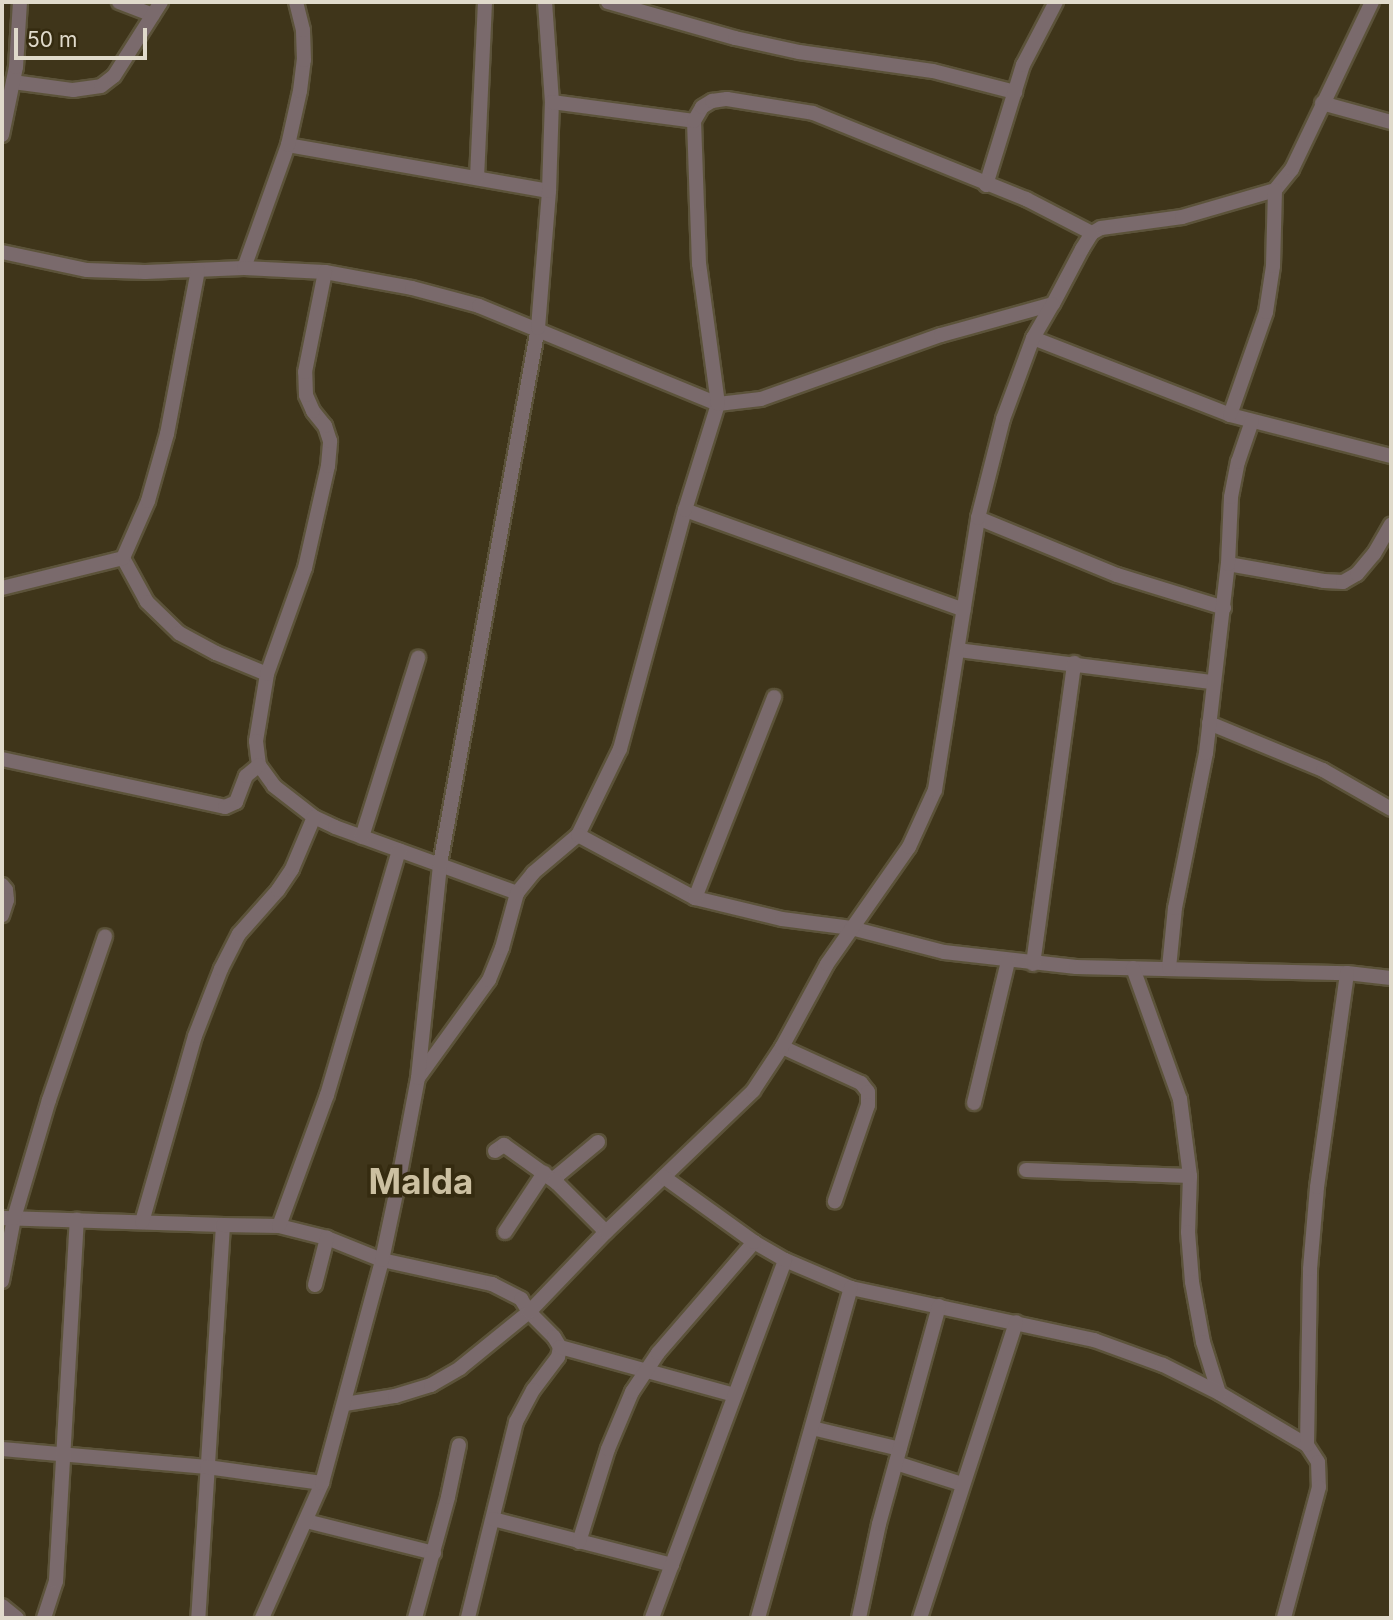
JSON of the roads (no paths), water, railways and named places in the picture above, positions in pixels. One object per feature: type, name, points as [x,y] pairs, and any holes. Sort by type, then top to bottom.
[{"type":"street","points":[[2,135],[13,82],[20,2]]},
{"type":"street","points":[[119,2],[153,15]]},
{"type":"street","points":[[13,82],[73,90],[101,86],[114,76],[161,2]]},
{"type":"street","points":[[244,268],[288,145],[304,60],[303,30],[296,2]]},
{"type":"street","points":[[477,178],[485,2]]},
{"type":"street","points":[[262,1618],[322,1483],[345,1404],[382,1260],[418,1078],[440,864],[538,328],[549,191],[552,102],[545,2]]},
{"type":"street","points":[[608,2],[760,44],[933,71],[1015,92]]},
{"type":"street","points":[[986,185],[1015,92],[1034,42],[1056,2]]},
{"type":"street","points":[[345,1404],[395,1396],[431,1385],[460,1368],[529,1312],[606,1232],[753,1091],[782,1047],[827,964],[909,847],[935,790],[978,518],[1003,419],[1033,338],[1092,233],[1116,224],[1182,216],[1275,190],[1292,169],[1372,2]]},
{"type":"street","points":[[418,1078],[489,980],[502,948],[517,893],[533,873],[578,835],[620,749],[685,510],[718,404],[699,264],[694,121],[702,107],[712,100],[727,99],[754,101],[813,113],[859,129],[986,185],[1026,199],[1092,233]]},
{"type":"street","points":[[552,102],[694,121]]},
{"type":"street","points":[[1322,103],[1391,122]]},
{"type":"street","points":[[288,145],[549,191]]},
{"type":"street","points":[[1230,415],[1266,312],[1273,266],[1275,190]]},
{"type":"street","points":[[2,252],[87,270],[244,268],[325,272],[439,295],[479,306],[538,328],[718,404],[761,399],[941,335],[1053,304]]},
{"type":"street","points":[[123,558],[148,501],[167,434],[198,270]]},
{"type":"street","points":[[325,272],[306,372],[306,395],[313,411],[325,426],[330,441],[328,466],[305,568],[267,674],[256,741],[260,765],[274,786],[314,817],[517,893]]},
{"type":"street","points":[[1033,338],[1230,415],[1391,456]]},
{"type":"street","points":[[1169,968],[1175,908],[1206,753],[1212,682],[1224,608],[1231,497],[1238,462],[1252,421]]},
{"type":"street","points":[[685,510],[964,611]]},
{"type":"street","points":[[978,518],[1117,575],[1224,608]]},
{"type":"street","points":[[1228,564],[1343,582],[1357,575],[1374,554],[1391,525]]},
{"type":"street","points":[[2,587],[123,558]]},
{"type":"street","points":[[123,558],[147,602],[179,633],[216,653],[267,674]]},
{"type":"street","points":[[958,650],[1212,682]]},
{"type":"street","points":[[362,837],[418,658]]},
{"type":"street","points":[[1033,964],[1074,663]]},
{"type":"street","points":[[695,898],[774,697]]},
{"type":"street","points":[[1209,723],[1323,770],[1391,808]]},
{"type":"street","points":[[2,759],[225,807],[236,802],[246,776],[260,765]]},
{"type":"street","points":[[142,1222],[195,1036],[222,969],[239,934],[278,890],[292,869],[314,817]]},
{"type":"street","points":[[578,835],[695,898],[782,919],[852,928],[944,952],[1033,964],[1347,973],[1391,978]]},
{"type":"street","points":[[279,1226],[327,1095],[399,850]]},
{"type":"street","points":[[2,886],[6,890],[7,900],[2,915]]},
{"type":"street","points":[[2,1281],[8,1218],[105,936]]},
{"type":"street","points":[[974,1103],[1008,961]]},
{"type":"street","points":[[1133,968],[1180,1099],[1190,1176],[1188,1232],[1192,1282],[1203,1342],[1219,1393]]},
{"type":"street","points":[[1307,1445],[1311,1255],[1317,1187],[1347,973]]},
{"type":"street","points":[[782,1047],[861,1083],[868,1092],[868,1105],[835,1201]]},
{"type":"street","points":[[556,1183],[557,1176],[598,1142]]},
{"type":"street","points":[[495,1151],[504,1144],[544,1173],[606,1232]]},
{"type":"street","points":[[1026,1170],[1190,1176]]},
{"type":"street","points":[[505,1232],[544,1173]]},
{"type":"street","points":[[664,1177],[754,1242],[785,1260],[851,1288],[1094,1340],[1163,1365],[1219,1393],[1307,1445],[1318,1462],[1320,1487],[1284,1618]]},
{"type":"street","points":[[8,1218],[279,1226],[327,1238],[382,1260],[492,1284],[510,1291],[560,1347],[734,1395]]},
{"type":"street","points":[[44,1618],[56,1581],[77,1220]]},
{"type":"street","points":[[198,1618],[223,1225]]},
{"type":"street","points":[[315,1285],[327,1238]]},
{"type":"street","points":[[579,1542],[608,1449],[632,1392],[647,1370],[754,1242]]},
{"type":"street","points":[[652,1618],[785,1260]]},
{"type":"street","points":[[758,1618],[851,1288]]},
{"type":"street","points":[[859,1618],[898,1456],[939,1306]]},
{"type":"street","points":[[920,1618],[1016,1322]]},
{"type":"street","points":[[468,1618],[516,1422],[533,1390],[558,1357],[560,1347]]},
{"type":"street","points":[[812,1428],[898,1456],[962,1484]]},
{"type":"street","points":[[415,1618],[434,1553],[459,1445]]},
{"type":"street","points":[[2,1449],[207,1467],[322,1483]]},
{"type":"street","points":[[493,1519],[672,1565]]},
{"type":"street","points":[[306,1521],[434,1553]]},
{"type":"street","points":[[2,1606],[17,1618]]},
{"type":"district","name":"Malda","points":[[421,1181]]}]
